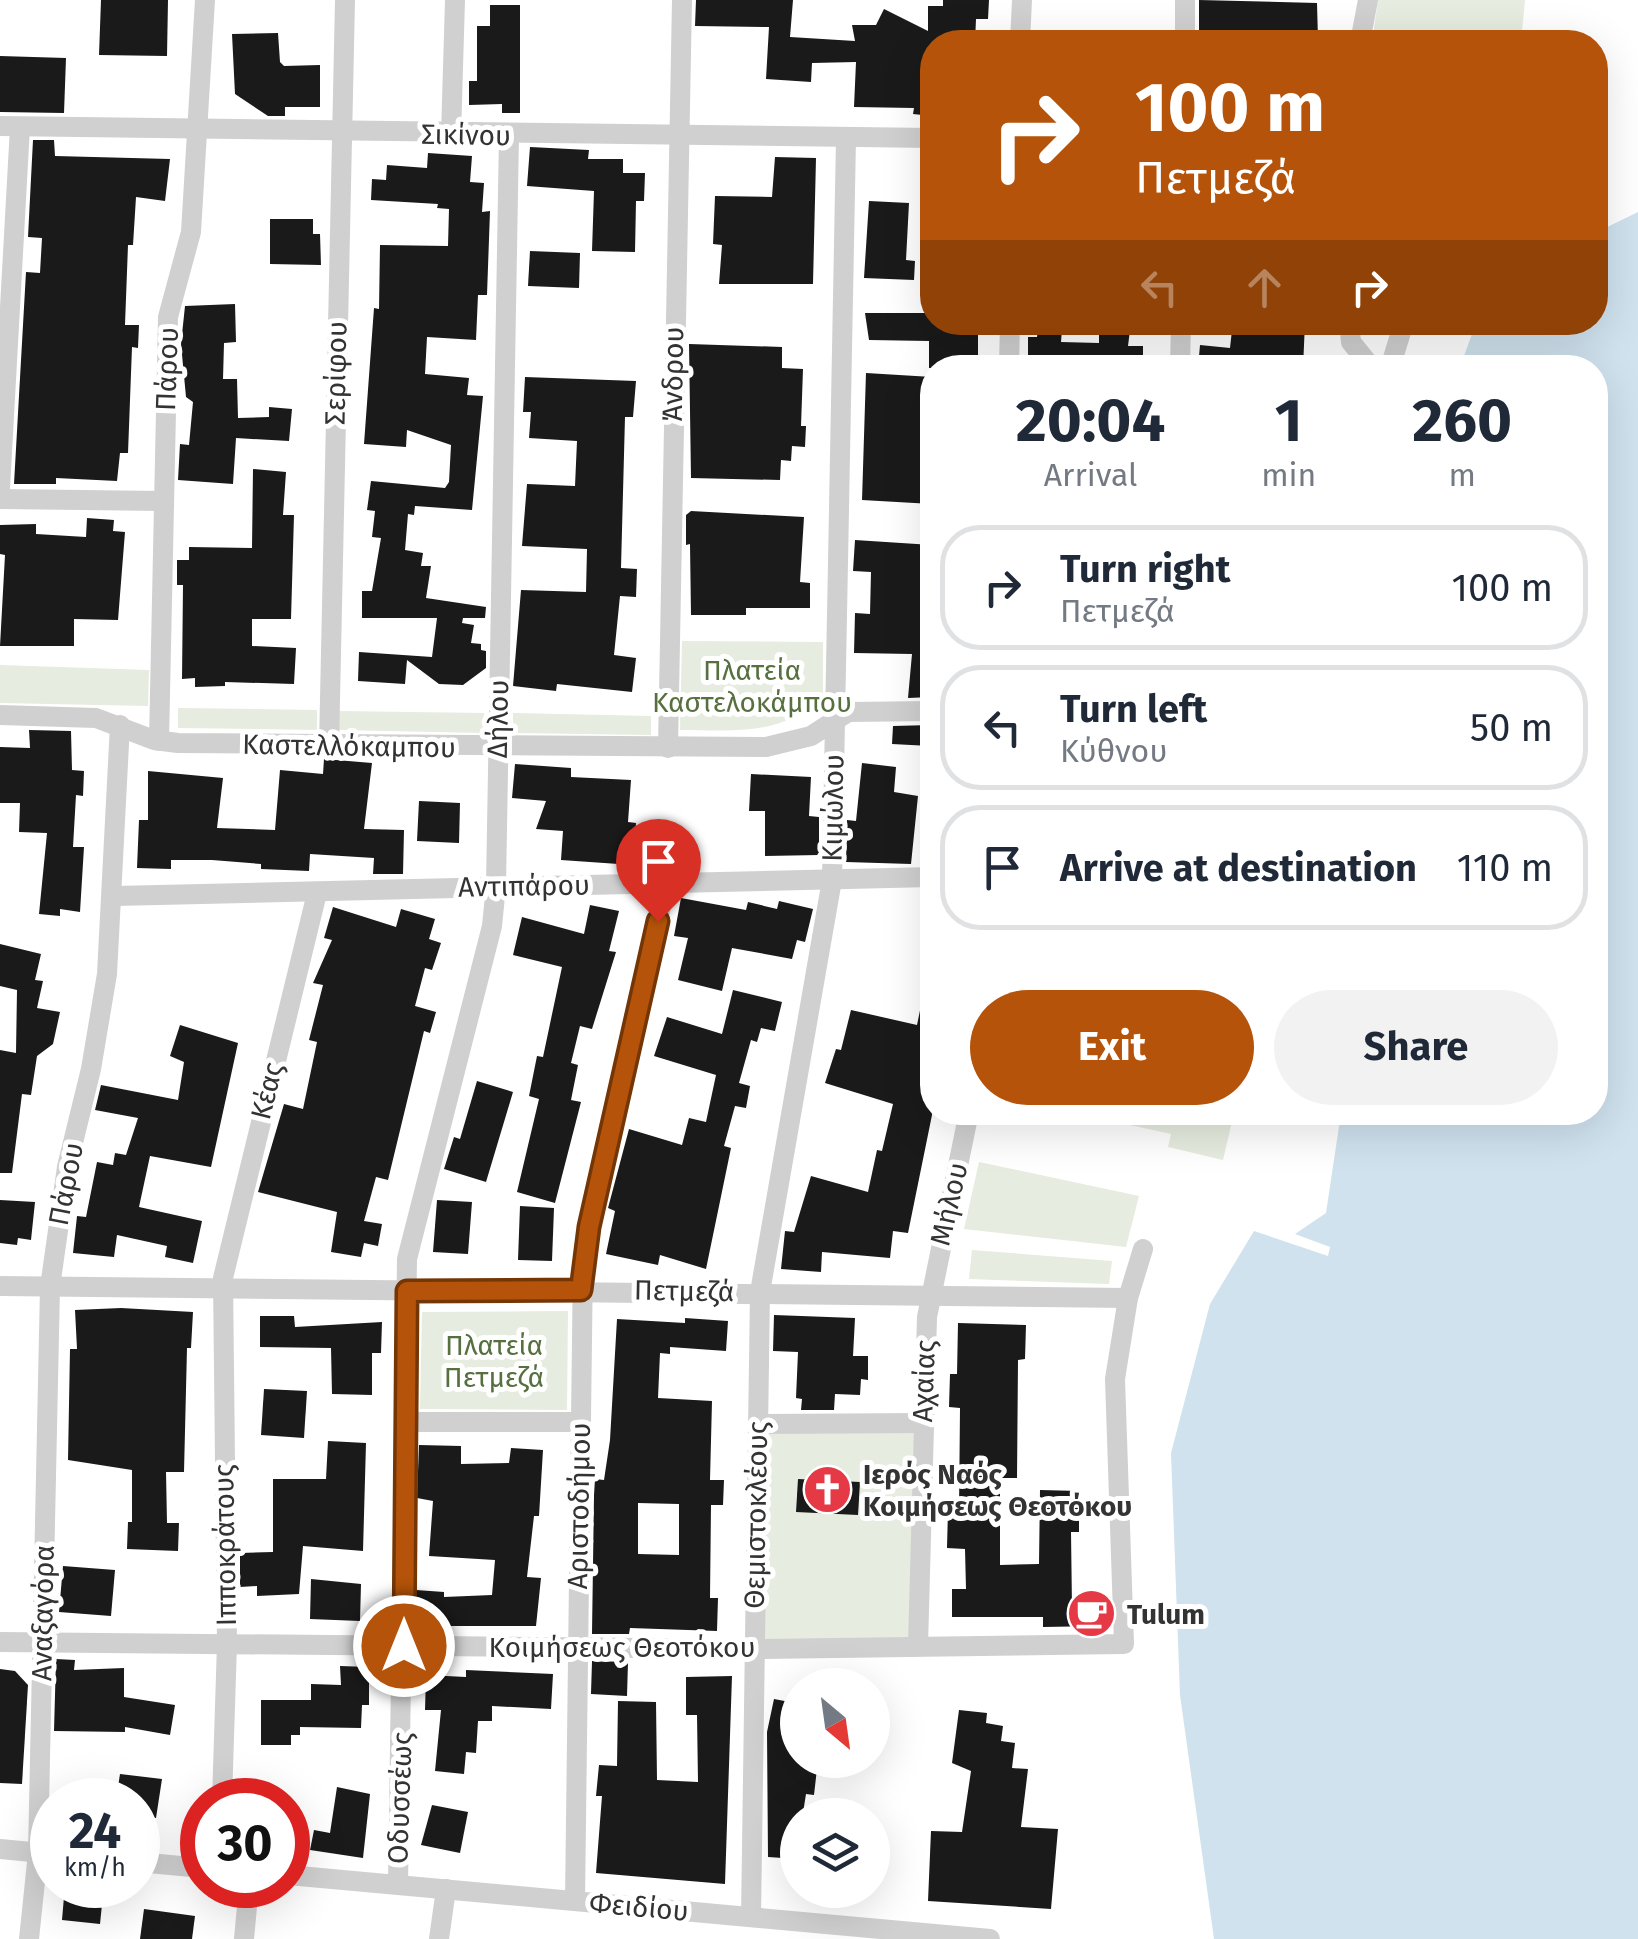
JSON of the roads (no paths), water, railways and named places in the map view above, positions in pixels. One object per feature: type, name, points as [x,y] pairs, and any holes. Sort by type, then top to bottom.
[{"type":"street","name":"Πάρου","points":[[159,741],[168,318],[191,232],[205,0]]},
{"type":"street","name":"Σερίφου","points":[[329,746],[344,0]]},
{"type":"street","points":[[452,135],[455,0]]},
{"type":"street","name":"Άνδρου","points":[[668,748],[682,0]]},
{"type":"street","points":[[1021,30],[1022,0]]},
{"type":"street","points":[[1185,0],[1185,30]]},
{"type":"street","points":[[1362,30],[1368,0]]},
{"type":"street","name":"Σικίνου","points":[[10,126],[342,134],[920,138]]},
{"type":"street","points":[[0,488],[10,126]]},
{"type":"street","name":"Δήλου","points":[[407,1291],[407,1260],[492,926],[496,886],[509,135]]},
{"type":"street","name":"Κιμώλου","points":[[760,1292],[832,880],[846,138]]},
{"type":"street","points":[[0,499],[163,501]]},
{"type":"street","points":[[834,718],[864,711],[920,712]]},
{"type":"street","name":"Καστελλόκαμπου","points":[[0,715],[96,718],[159,741],[498,748],[775,746],[811,736],[834,718]]},
{"type":"street","name":"Πάρου","points":[[50,1287],[67,1166],[102,1008],[114,896],[120,725]]},
{"type":"street","points":[[811,736],[823,748],[834,770]]},
{"type":"street","name":"Αντιπάρου","points":[[114,896],[920,877]]},
{"type":"street","name":"Αριστοδήμου","points":[[575,1901],[581,1290],[589,1227],[666,883]]},
{"type":"street","name":"Κέας","points":[[222,1289],[231,1233],[317,892]]},
{"type":"street","name":"Μήλου","points":[[929,1296],[967,1125]]},
{"type":"street","points":[[1128,1298],[1142,1249]]},
{"type":"street","name":"Πετμεζά","points":[[0,1286],[1128,1298]]},
{"type":"street","name":"Αναξαγόρα","points":[[44,1778],[42,1642],[50,1287]]},
{"type":"street","name":"Ιπποκράτους","points":[[222,1289],[226,1644],[223,1778]]},
{"type":"street","name":"Οδυσσέως","points":[[398,1885],[407,1291]]},
{"type":"street","name":"Θεμιστοκλέους","points":[[750,1917],[760,1292]]},
{"type":"street","name":"Αχαίας","points":[[918,1646],[922,1423],[929,1296]]},
{"type":"street","name":"Κοιμήσεως Θεοτόκου","points":[[0,1642],[754,1649],[1124,1644],[1115,1379],[1128,1298]]},
{"type":"street","points":[[406,1422],[580,1422]]},
{"type":"street","points":[[758,1424],[922,1423]]},
{"type":"street","points":[[0,1848],[30,1852]]},
{"type":"street","name":"Φειδίου","points":[[310,1877],[750,1917],[844,1932],[990,1939]]},
{"type":"street","points":[[439,1939],[446,1890]]},
{"type":"street","name":"Αναξαγόρα","points":[[29,1939],[35,1908]]},
{"type":"street","points":[[244,1939],[247,1908]]},
{"type":"water","points":[[1638,212],[1638,1939],[1214,1939],[1180,1695],[1171,1453],[1210,1304],[1254,1231],[1328,1256],[1330,1247],[1295,1234],[1326,1213],[1339,1125],[1608,1125],[1608,355],[1464,355],[1472,335],[1608,335],[1608,227]]},
{"type":"place","name":"Ιερός Ναός Κοιμήσεως Θεοτόκου","points":[[828,1490]]},
{"type":"place","name":"Tulum","points":[[1092,1614]]},
{"type":"park label","name":"Πλατεία Καστελοκάμπου","points":[[752,686]]},
{"type":"park label","name":"Πλατεία Πετμεζά","points":[[494,1361]]}]
